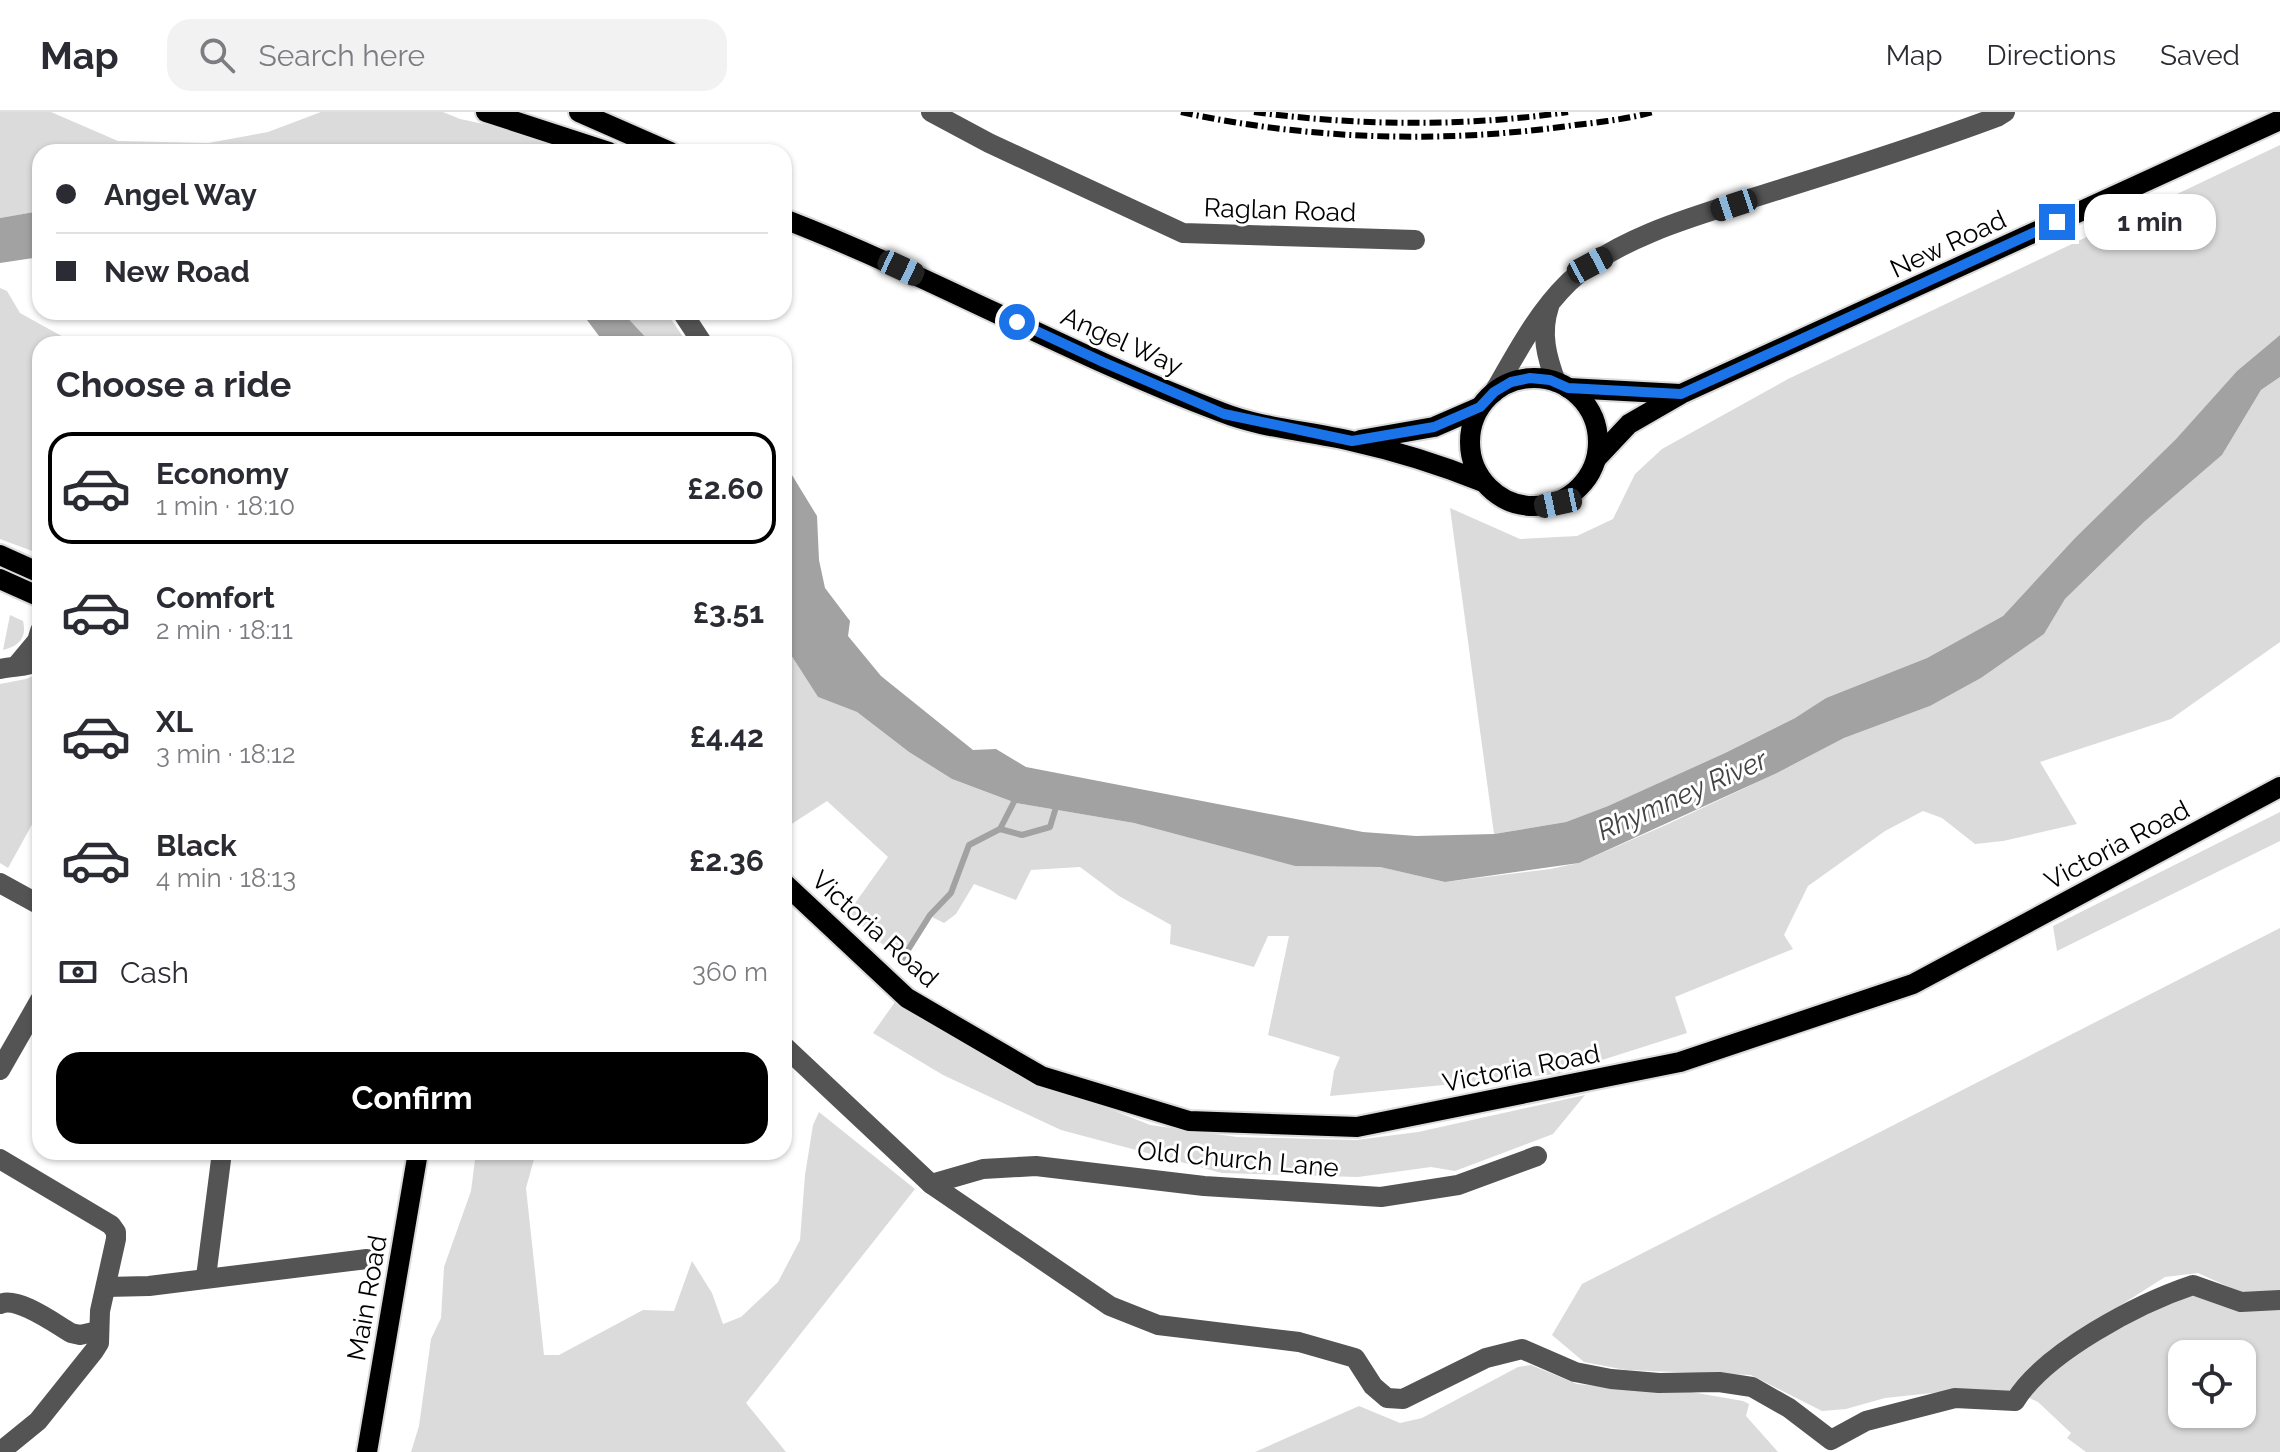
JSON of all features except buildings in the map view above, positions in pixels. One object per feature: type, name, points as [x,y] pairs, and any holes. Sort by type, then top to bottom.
[{"type":"main road","points":[[486,112],[582,144]]},
{"type":"main road","points":[[586,113],[653,144]]},
{"type":"main road","name":"New Road","points":[[1597,458],[1629,424],[1681,394],[2280,120]]},
{"type":"main road","points":[[792,215],[836,239]]},
{"type":"main road","points":[[792,222],[836,239]]},
{"type":"main road","name":"Angel Way","points":[[836,239],[1224,414],[1352,441],[1483,482]]},
{"type":"main road","points":[[1530,378],[1562,385],[1583,401],[1594,418],[1598,437],[1597,458],[1589,477],[1575,492],[1558,503],[1538,507],[1499,496],[1483,482],[1474,465],[1470,444],[1472,425],[1487,399],[1511,382],[1530,378]]},
{"type":"main road","name":"New Road","points":[[1562,385],[1681,394]]},
{"type":"main road","name":"Angel Way","points":[[1352,441],[1434,427],[1487,399]]},
{"type":"main road","points":[[0,555],[32,569]]},
{"type":"main road","points":[[0,579],[32,593]]},
{"type":"main road","name":"Victoria Road","points":[[792,890],[907,998],[1041,1076],[1189,1121],[1357,1127],[1680,1062],[1913,984],[2280,787]]},
{"type":"main road","name":"Main Road","points":[[367,1452],[417,1160]]},
{"type":"street","name":"Raglan Road","points":[[931,112],[989,143],[1183,233],[1415,240]]},
{"type":"street","points":[[1487,399],[1552,300],[1590,265],[1632,242],[1678,223],[1928,143],[2005,112]]},
{"type":"street","points":[[1552,300],[1544,323],[1548,359],[1562,385]]},
{"type":"street","points":[[8,667],[32,645]]},
{"type":"street","points":[[8,667],[32,665]]},
{"type":"street","points":[[0,883],[32,901]]},
{"type":"street","points":[[0,1070],[32,1014]]},
{"type":"street","points":[[792,1054],[931,1184],[1110,1306],[1158,1325],[1299,1342],[1355,1358],[1373,1386],[1387,1398],[1403,1399],[1486,1358],[1522,1349],[1575,1372],[1611,1379],[1659,1383],[1719,1382],[1752,1387],[1789,1408],[1831,1440],[1866,1421],[1955,1398],[2015,1401],[2024,1386],[2067,1349],[2155,1300],[2193,1285],[2241,1302],[2280,1300]]},
{"type":"street","name":"Old Church Lane","points":[[931,1184],[983,1169],[1036,1166],[1204,1186],[1381,1197],[1458,1185],[1537,1156]]},
{"type":"street","points":[[0,1159],[111,1225],[116,1232],[98,1331],[99,1343],[38,1421],[0,1452]]},
{"type":"street","points":[[206,1277],[221,1160]]},
{"type":"street","points":[[106,1287],[149,1286],[367,1259]]},
{"type":"street","points":[[0,1304],[16,1302],[71,1333],[80,1335],[98,1331]]},
{"type":"shaded area","points":[[0,112],[51,112],[118,141],[208,143],[268,132],[321,112],[443,112],[554,144],[32,144],[32,212],[0,218]]},
{"type":"shaded area","points":[[2280,145],[2280,335],[2237,371],[2176,439],[2075,538],[2003,616],[1927,658],[1826,698],[1795,718],[1725,753],[1608,806],[1566,822],[1494,834],[1450,508],[1520,539],[1577,536],[1613,519],[1635,474],[1662,449],[1788,379]]},
{"type":"shaded area","points":[[0,288],[7,291],[20,313],[62,336],[32,336],[32,551],[0,539]]},
{"type":"shaded area","points":[[630,320],[672,320],[682,336],[644,336]]},
{"type":"shaded area","points":[[2280,377],[2280,642],[2171,719],[2040,762],[2077,824],[2003,841],[1975,844],[1942,818],[1923,811],[1885,831],[1808,886],[1784,935],[1793,949],[1675,997],[1687,1033],[1558,1074],[1330,1096],[1340,1057],[1268,1035],[1289,936],[1268,936],[1254,967],[1170,944],[1171,925],[1119,896],[1080,867],[1031,870],[1016,900],[974,884],[956,914],[944,923],[930,916],[901,961],[848,913],[888,857],[827,801],[792,824],[792,656],[818,697],[857,712],[909,752],[952,779],[1016,803],[1134,823],[1296,866],[1380,867],[1445,882],[1579,863],[1775,774],[1844,738],[1930,706],[1981,678],[2044,634],[2065,599],[2144,522],[2222,455],[2261,390]]},
{"type":"shaded area","points":[[10,615],[23,621],[23,637],[17,644],[3,650]]},
{"type":"shaded area","points":[[32,676],[32,824],[8,868],[0,863],[0,684]]},
{"type":"shaded area","points":[[2280,812],[2280,841],[2057,951],[2053,926]]},
{"type":"shaded area","points":[[2280,928],[2280,1292],[2240,1292],[2198,1273],[2165,1277],[2050,1350],[2011,1391],[1951,1391],[1885,1398],[1846,1409],[1822,1411],[1751,1375],[1626,1370],[1584,1362],[1552,1335],[1582,1284]]},
{"type":"shaded area","points":[[895,1002],[1002,1066],[1150,1125],[1237,1137],[1356,1140],[1418,1132],[1585,1095],[1553,1134],[1455,1171],[1431,1167],[1358,1177],[1222,1173],[1061,1130],[943,1075],[873,1033]]},
{"type":"shaded area","points":[[819,1112],[915,1189],[746,1403],[786,1452],[411,1452],[419,1426],[431,1339],[441,1318],[444,1267],[471,1191],[475,1160],[534,1160],[526,1188],[544,1355],[559,1355],[643,1310],[674,1311],[692,1261],[712,1293],[723,1324],[741,1317],[778,1282],[800,1240],[813,1125]]},
{"type":"shaded area","points":[[2196,1294],[2236,1309],[2280,1308],[2280,1452],[2086,1452],[2067,1438],[2071,1433],[2038,1402],[2023,1395],[2106,1334],[2154,1307]]},
{"type":"shaded area","points":[[1531,1365],[1577,1384],[1674,1389],[1743,1401],[1749,1404],[1746,1416],[1778,1452],[1255,1452],[1359,1406],[1400,1423],[1422,1418],[1518,1367]]},
{"type":"water","points":[[32,212],[32,258],[0,263],[0,218]]},
{"type":"water","points":[[587,320],[630,320],[644,336],[599,336]]},
{"type":"water","name":"Rhymney River","points":[[2280,335],[2280,377],[2261,390],[2222,455],[2144,522],[2065,599],[2044,634],[1981,678],[1930,706],[1844,738],[1775,774],[1579,863],[1445,882],[1380,867],[1295,866],[1134,823],[1016,803],[952,779],[909,752],[857,712],[818,697],[792,656],[792,475],[817,516],[819,560],[825,588],[850,621],[848,636],[881,676],[973,750],[996,749],[1026,767],[1363,832],[1416,836],[1494,834],[1566,822],[1725,753],[1795,718],[1826,698],[1927,658],[2003,616],[2075,538],[2176,439],[2237,371]]},
{"type":"waterway","points":[[901,961],[930,915],[951,893],[969,845],[1000,829],[1017,796]]},
{"type":"waterway","points":[[1000,829],[1022,835],[1050,827],[1057,804]]},
{"type":"railway","points":[[1181,112],[1278,129],[1427,137],[1526,131],[1653,112]]},
{"type":"railway","points":[[1254,112],[1332,120],[1411,123],[1490,120],[1568,112]]},
{"type":"route","points":[[1017,322],[1224,414],[1352,441],[1434,427],[1480,407],[1494,392],[1511,382],[1530,378],[1550,380],[1568,388],[1681,394],[2057,222]]}]
